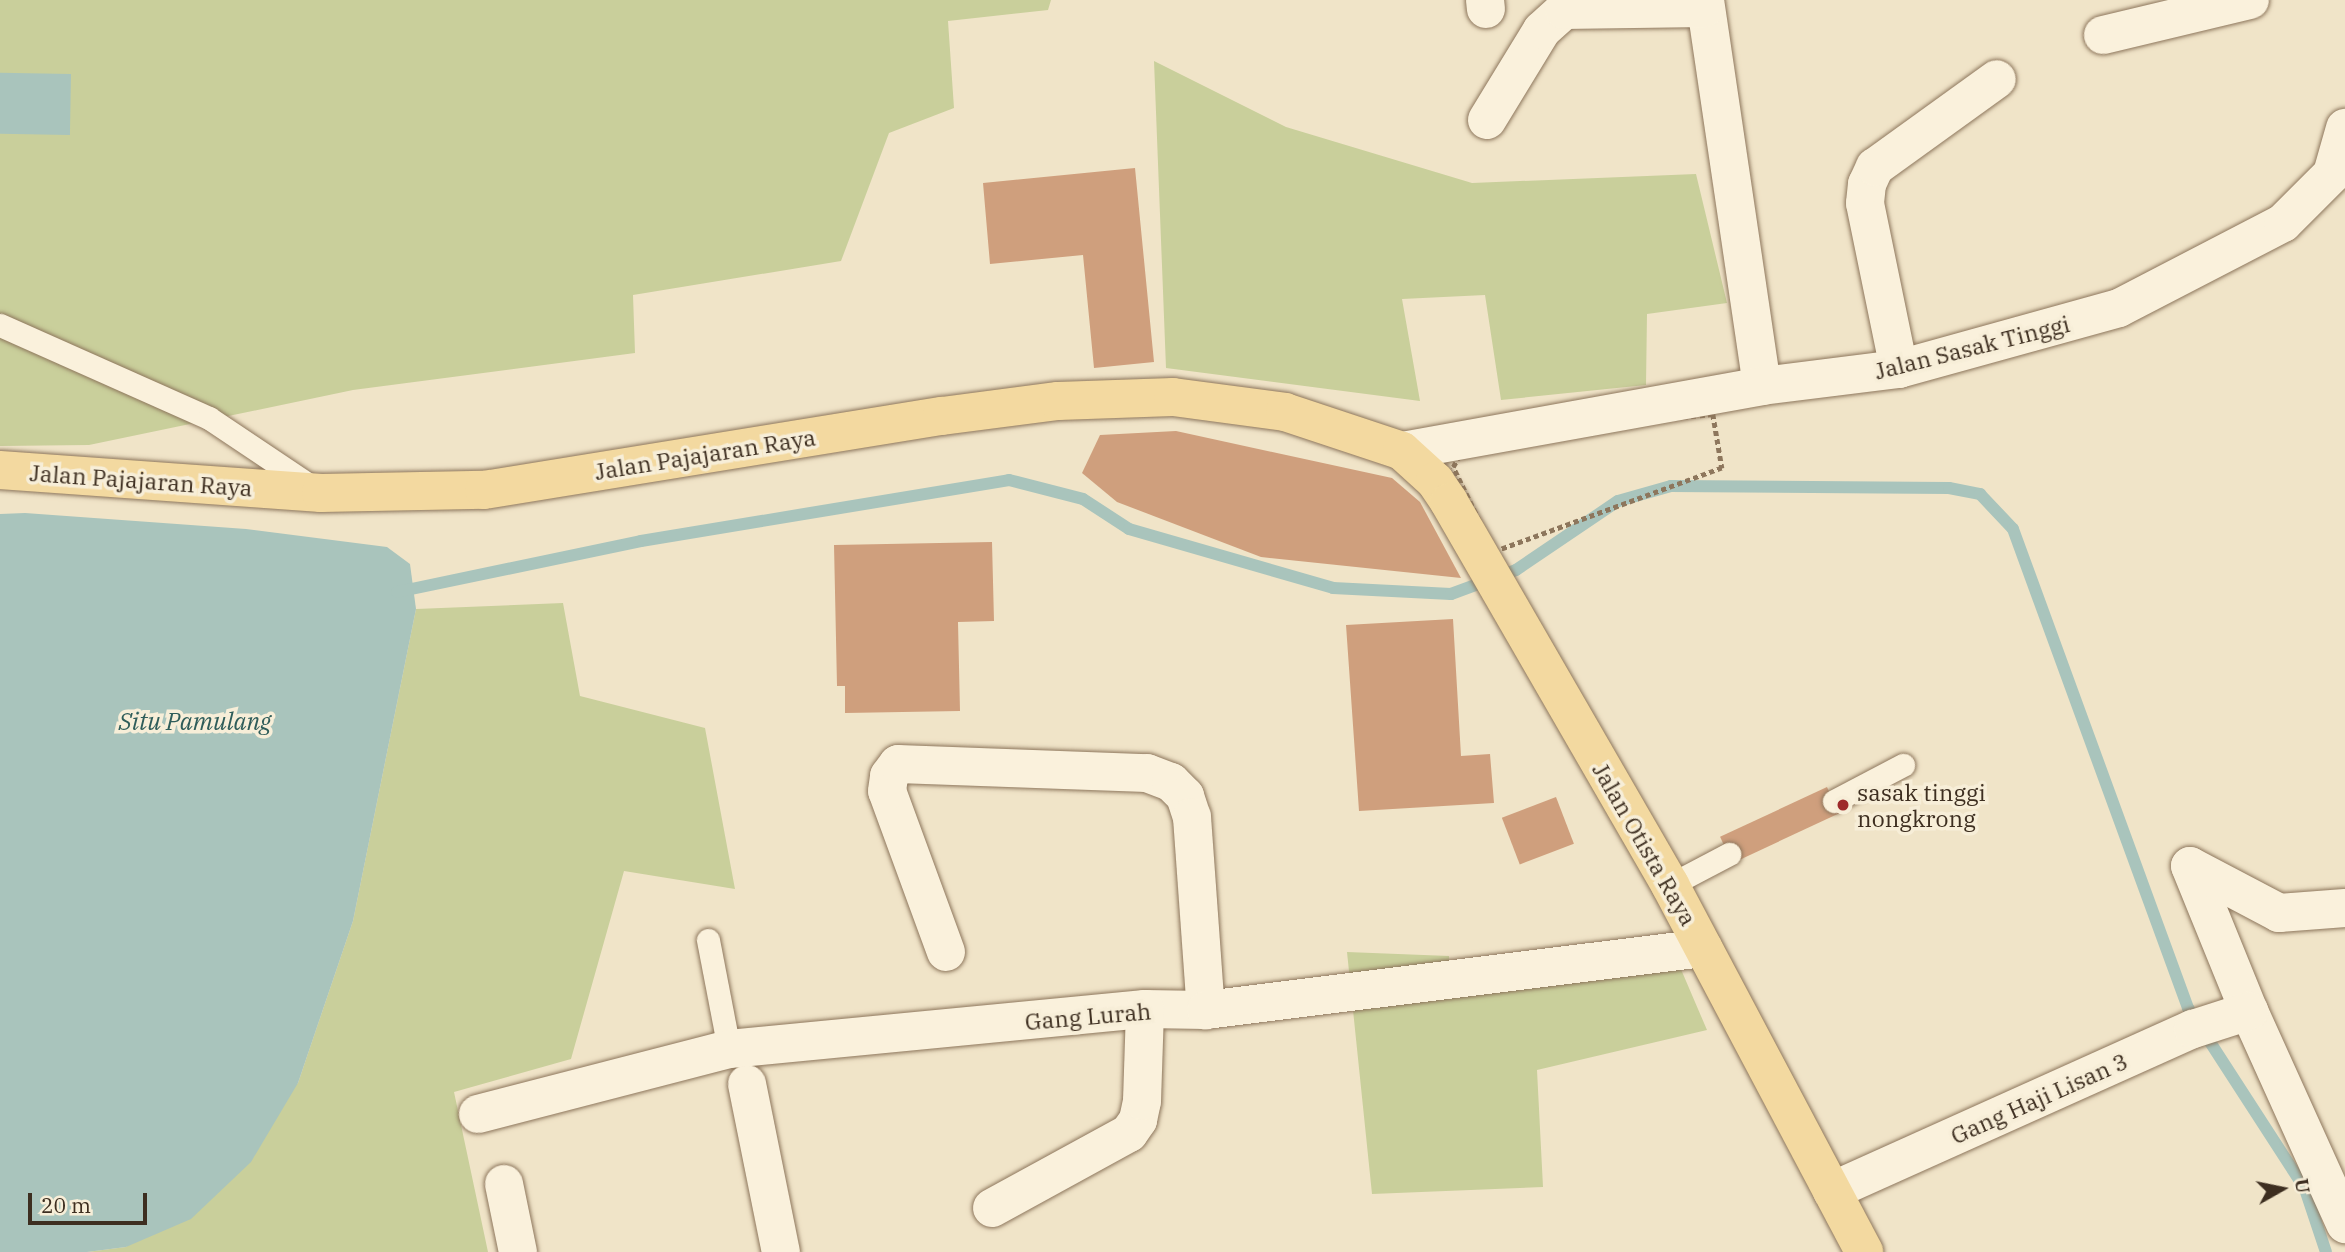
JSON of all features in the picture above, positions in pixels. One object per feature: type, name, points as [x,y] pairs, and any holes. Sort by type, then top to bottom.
[{"type":"main road","name":"Jalan Pajajaran Raya","points":[[0,470],[321,493],[484,490],[942,416],[1084,400],[1173,397],[1285,412],[1402,451]]},
{"type":"main road","name":"Jalan Otista Raya","points":[[1402,451],[1435,481],[1485,552],[1513,614],[1670,885],[1864,1252]]},
{"type":"street","points":[[2103,35],[2250,0]]},
{"type":"street","points":[[1487,120],[1542,30],[1564,10],[1705,4],[1762,386]]},
{"type":"street","points":[[1899,369],[1865,203],[1867,184],[1875,167],[1997,79]]},
{"type":"street","name":"Jalan Sasak Tinggi","points":[[1402,451],[1762,386],[1899,369],[2119,308],[2283,223],[2338,179],[2345,128]]},
{"type":"street","points":[[946,952],[887,791],[898,764],[1147,773],[1171,782],[1185,796],[1192,817],[1206,1010]]},
{"type":"street","points":[[2345,908],[2279,914],[2190,866],[2240,1013],[2345,1224]]},
{"type":"street","name":"Gang Lurah","points":[[478,1114],[729,1049],[1145,1009],[1206,1010],[1703,947]]},
{"type":"street","points":[[992,1208],[1129,1133],[1138,1120],[1142,1101],[1145,1009]]},
{"type":"street","name":"Gang Haji Lisan 3","points":[[1832,1191],[2193,1029],[2240,1013]]},
{"type":"street","points":[[747,1084],[781,1252]]},
{"type":"street","points":[[504,1184],[518,1252]]},
{"type":"lane","points":[[0,325],[209,418],[321,493]]},
{"type":"lane","points":[[1833,801],[1903,765]]},
{"type":"lane","points":[[1670,885],[1729,854]]},
{"type":"lane","points":[[708,940],[729,1049]]},
{"type":"path","points":[[1713,414],[1722,468],[1485,552],[1453,467],[1465,444],[1488,435],[1713,414]]},
{"type":"green space","points":[[0,0],[1051,0],[1048,10],[948,21],[954,108],[889,133],[841,261],[633,295],[635,353],[353,390],[89,445],[0,446]]},
{"type":"green space","points":[[1154,61],[1286,127],[1472,183],[1696,174],[1727,303],[1647,314],[1646,385],[1501,400],[1485,295],[1402,299],[1420,401],[1166,368]]},
{"type":"green space","points":[[563,603],[580,696],[705,728],[735,889],[624,871],[571,1059],[454,1092],[488,1252],[87,1252],[126,1247],[298,1083],[353,921],[416,609]]},
{"type":"green space","points":[[1347,952],[1449,956],[1451,992],[1677,960],[1707,1030],[1537,1070],[1543,1187],[1372,1194]]},
{"type":"water","points":[[0,73],[71,74],[70,135],[0,134]]},
{"type":"water","name":"Situ Pamulang","points":[[25,513],[246,529],[387,547],[410,564],[416,609],[353,921],[298,1083],[251,1162],[191,1219],[126,1247],[87,1252],[0,1252],[0,514]]},
{"type":"building","points":[[1135,168],[1154,362],[1094,368],[1083,255],[990,264],[983,183]]},
{"type":"building","points":[[1176,431],[1392,478],[1420,502],[1461,578],[1261,557],[1117,502],[1082,473],[1100,435]]},
{"type":"building","points":[[992,542],[994,621],[958,622],[960,711],[845,713],[845,686],[837,686],[834,545]]},
{"type":"building","points":[[1453,619],[1461,756],[1490,754],[1494,803],[1359,811],[1346,625]]},
{"type":"building","points":[[1827,787],[1839,813],[1732,863],[1720,837]]},
{"type":"building","points":[[1556,797],[1574,844],[1520,864],[1502,818]]},
{"type":"waterway","points":[[397,592],[641,541],[1009,480],[1083,499],[1129,529],[1333,588],[1451,594],[1516,570],[1618,501],[1671,486],[1949,488],[1980,494],[2013,529],[2188,1008],[2305,1189],[2326,1252]]},
{"type":"place","name":"sasak tinggi nongkrong","points":[[1843,805]]}]
